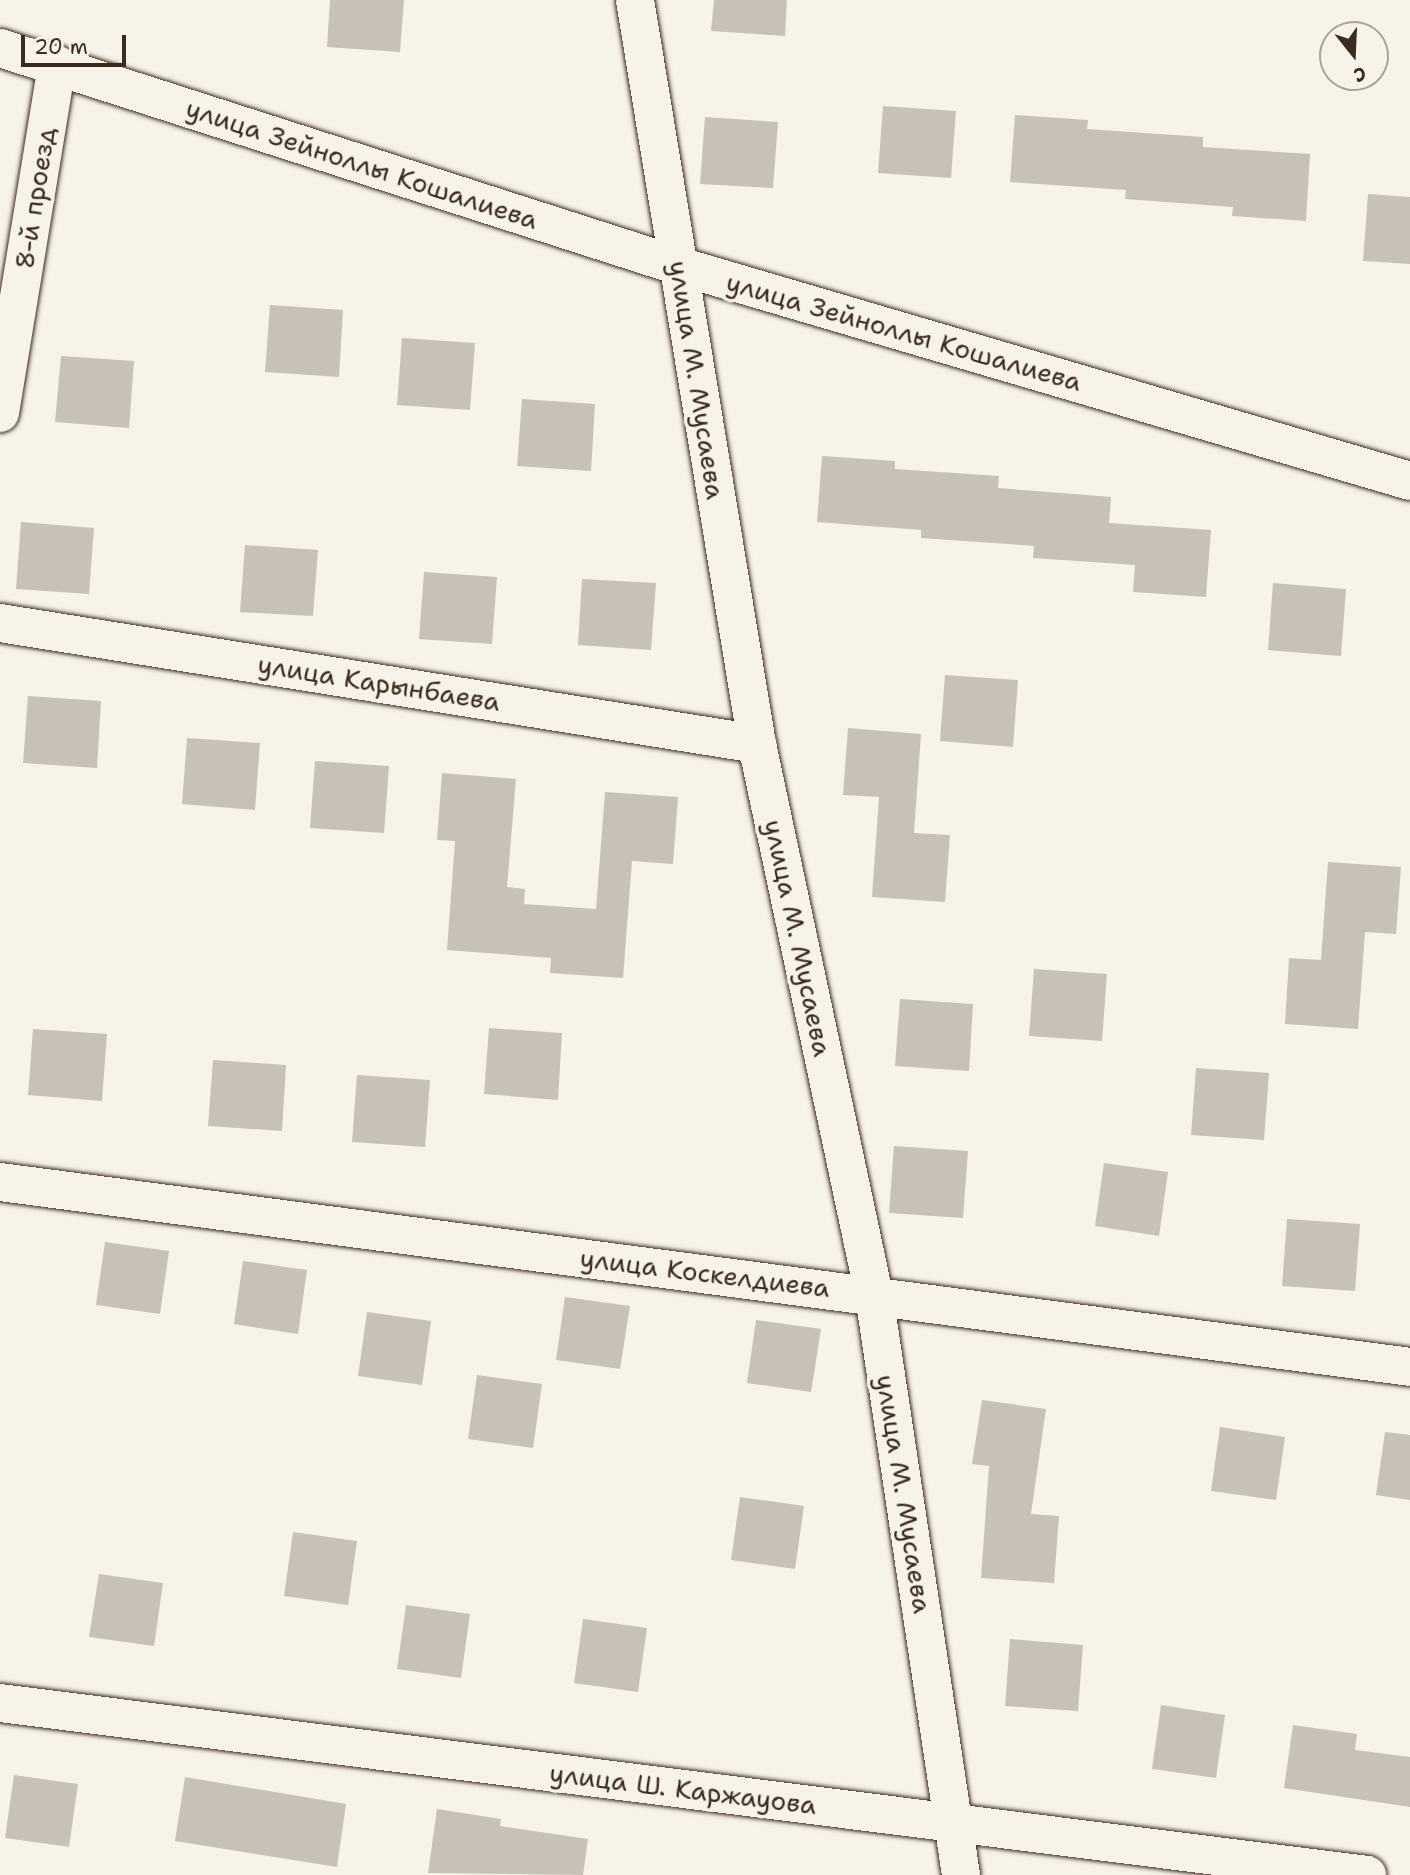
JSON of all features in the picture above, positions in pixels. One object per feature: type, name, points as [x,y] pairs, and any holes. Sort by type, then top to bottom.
[{"type":"street","name":"улица М. Мусаева","points":[[635,0],[757,744],[874,1295],[961,1875]]},
{"type":"street","name":"улица Зейноллы Кошалиева","points":[[0,48],[678,266],[1410,481]]},
{"type":"street","name":"8-й проезд","points":[[0,413],[57,65]]},
{"type":"street","name":"улица Карынбаева","points":[[0,623],[757,744]]},
{"type":"street","name":"улица Коскелдиева","points":[[0,1182],[1410,1367]]},
{"type":"street","name":"улица Ш. Каржауова","points":[[0,1703],[1367,1875]]},
{"type":"building","points":[[330,0],[404,0],[400,52],[327,47]]},
{"type":"building","points":[[714,0],[787,0],[785,36],[711,31]]},
{"type":"building","points":[[883,106],[956,111],[951,178],[878,173]]},
{"type":"building","points":[[1015,115],[1088,120],[1087,129],[1203,137],[1203,147],[1310,154],[1306,221],[1232,216],[1233,207],[1125,199],[1126,190],[1010,182]]},
{"type":"building","points":[[705,117],[778,122],[773,188],[700,184]]},
{"type":"building","points":[[1368,194],[1410,197],[1410,264],[1363,261]]},
{"type":"building","points":[[270,305],[343,310],[339,377],[265,372]]},
{"type":"building","points":[[402,338],[475,343],[470,410],[397,405]]},
{"type":"building","points":[[61,356],[134,361],[129,428],[55,422]]},
{"type":"building","points":[[522,399],[595,404],[591,471],[517,466]]},
{"type":"building","points":[[822,456],[895,461],[895,469],[999,476],[998,488],[1111,497],[1109,523],[1211,530],[1206,597],[1133,592],[1135,565],[1033,558],[1034,546],[921,538],[921,530],[817,522]]},
{"type":"building","points":[[21,522],[94,528],[89,594],[16,589]]},
{"type":"building","points":[[245,545],[318,550],[313,616],[240,612]]},
{"type":"building","points":[[424,572],[497,577],[492,644],[419,639]]},
{"type":"building","points":[[582,579],[656,583],[651,650],[578,645]]},
{"type":"building","points":[[1273,583],[1346,589],[1341,656],[1268,650]]},
{"type":"building","points":[[945,675],[1018,680],[1013,747],[940,741]]},
{"type":"building","points":[[28,696],[101,701],[97,768],[23,763]]},
{"type":"building","points":[[848,728],[921,734],[914,833],[950,835],[945,902],[872,897],[879,797],[843,795]]},
{"type":"building","points":[[187,738],[260,743],[255,810],[182,804]]},
{"type":"building","points":[[315,761],[389,766],[384,833],[310,828]]},
{"type":"building","points":[[442,773],[516,779],[507,887],[525,889],[524,904],[596,909],[605,792],[678,797],[673,864],[632,861],[623,978],[550,973],[551,958],[447,950],[455,841],[437,840]]},
{"type":"building","points":[[1328,862],[1401,867],[1396,934],[1365,932],[1358,1029],[1285,1024],[1289,958],[1321,960]]},
{"type":"building","points":[[1034,969],[1107,974],[1102,1041],[1029,1036]]},
{"type":"building","points":[[900,999],[973,1004],[969,1071],[895,1066]]},
{"type":"building","points":[[489,1028],[562,1033],[558,1100],[484,1094]]},
{"type":"building","points":[[33,1029],[107,1034],[102,1101],[28,1095]]},
{"type":"building","points":[[213,1060],[286,1065],[282,1131],[208,1126]]},
{"type":"building","points":[[1196,1068],[1269,1073],[1264,1140],[1191,1135]]},
{"type":"building","points":[[357,1075],[430,1080],[425,1147],[352,1142]]},
{"type":"building","points":[[894,1146],[968,1151],[963,1218],[889,1213]]},
{"type":"building","points":[[1104,1163],[1168,1172],[1159,1236],[1095,1226]]},
{"type":"building","points":[[1287,1219],[1360,1224],[1355,1291],[1282,1286]]},
{"type":"building","points":[[105,1242],[169,1251],[160,1314],[96,1305]]},
{"type":"building","points":[[243,1261],[307,1270],[298,1334],[234,1324]]},
{"type":"building","points":[[565,1297],[630,1306],[620,1369],[556,1360]]},
{"type":"building","points":[[367,1312],[431,1321],[422,1385],[358,1376]]},
{"type":"building","points":[[756,1320],[821,1329],[811,1392],[747,1383]]},
{"type":"building","points":[[477,1375],[542,1384],[533,1448],[468,1439]]},
{"type":"building","points":[[982,1400],[1046,1409],[1031,1514],[1059,1516],[1054,1583],[981,1578],[989,1466],[972,1464]]},
{"type":"building","points":[[1220,1427],[1285,1437],[1276,1500],[1211,1491]]},
{"type":"building","points":[[1385,1432],[1410,1435],[1410,1500],[1376,1495]]},
{"type":"building","points":[[740,1497],[804,1506],[795,1569],[731,1560]]},
{"type":"building","points":[[293,1532],[357,1541],[348,1605],[284,1596]]},
{"type":"building","points":[[99,1574],[163,1583],[154,1646],[89,1637]]},
{"type":"building","points":[[406,1605],[470,1614],[461,1678],[397,1669]]},
{"type":"building","points":[[583,1619],[647,1628],[638,1692],[574,1683]]},
{"type":"building","points":[[1010,1639],[1083,1645],[1078,1711],[1005,1706]]},
{"type":"building","points":[[1161,1705],[1225,1715],[1216,1778],[1152,1769]]},
{"type":"building","points":[[1293,1725],[1357,1734],[1355,1750],[1410,1757],[1410,1807],[1284,1788]]},
{"type":"building","points":[[14,1775],[78,1784],[69,1847],[5,1838]]},
{"type":"building","points":[[185,1777],[346,1804],[337,1867],[175,1841]]},
{"type":"building","points":[[437,1809],[501,1819],[500,1826],[588,1839],[583,1875],[428,1873]]}]
